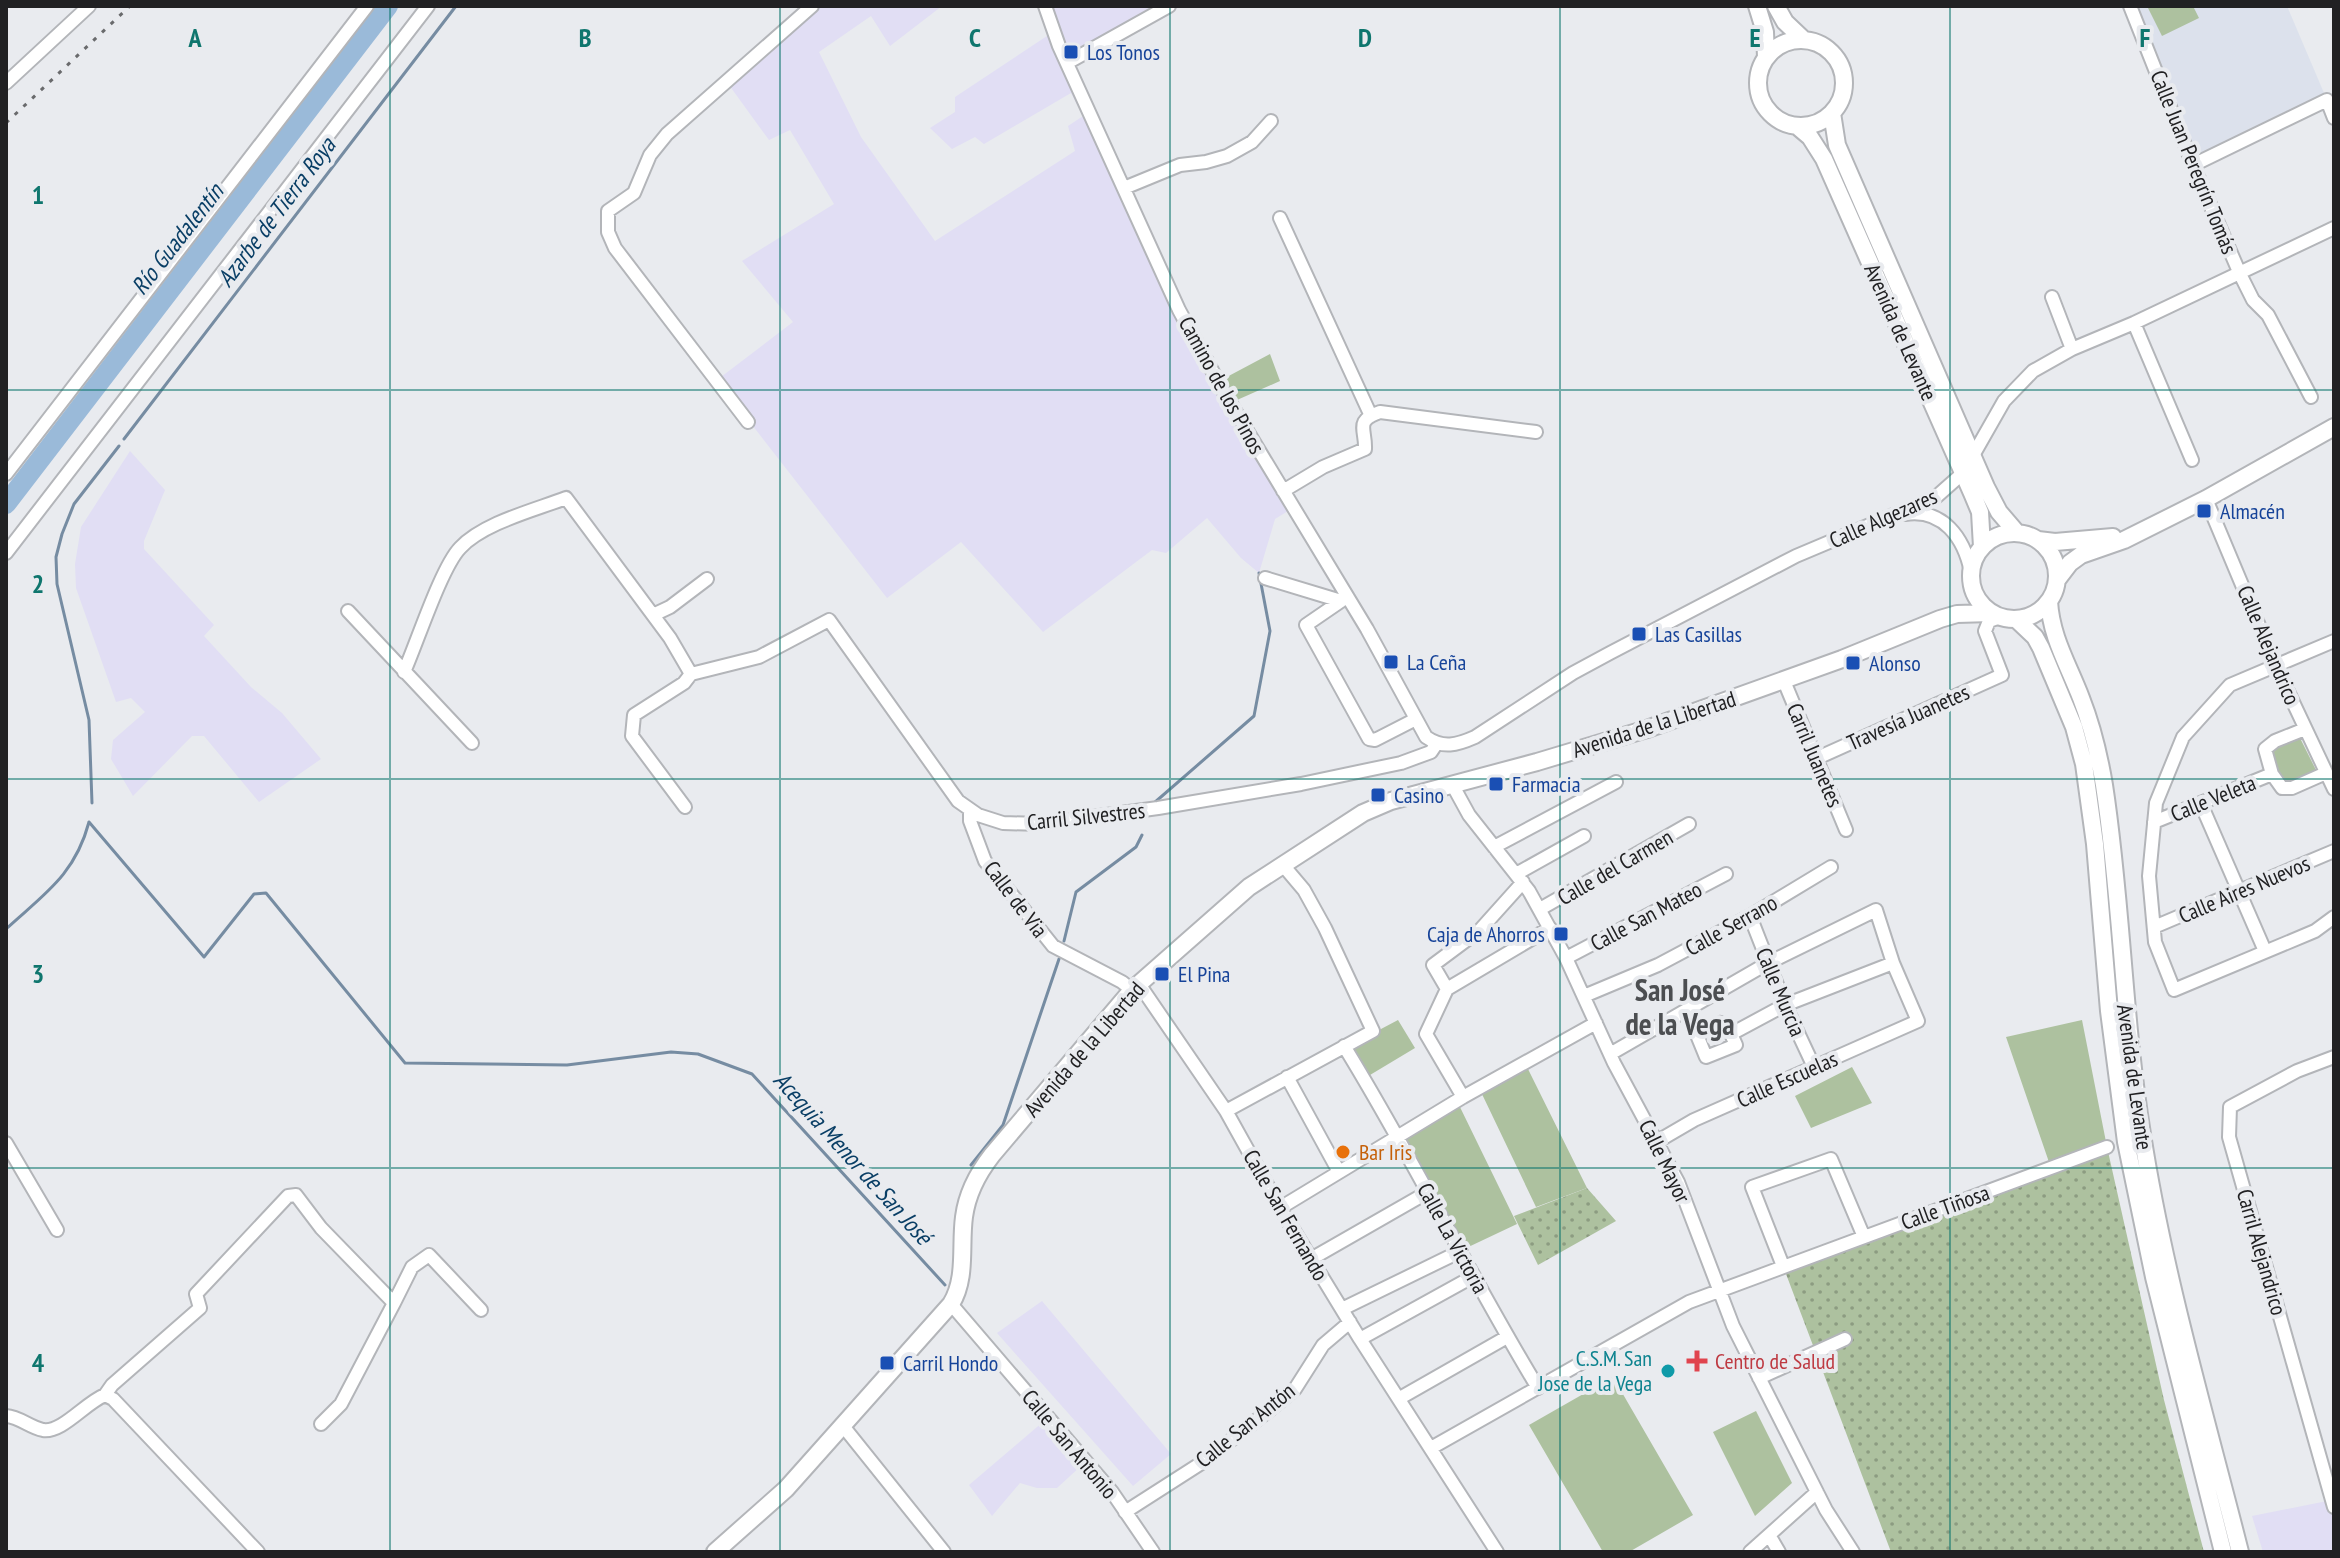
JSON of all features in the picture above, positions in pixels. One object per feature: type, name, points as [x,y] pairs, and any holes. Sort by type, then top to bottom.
[{"type":"main road","points":[[1757,6],[1765,32],[1766,57],[1758,78],[1761,101],[1775,118],[1797,126],[1812,125],[1832,113],[1843,91],[1841,67],[1826,48],[1804,40],[1785,22],[1776,6]]},
{"type":"main road","points":[[1766,57],[1779,46],[1804,40]]},
{"type":"main road","name":"Avenida de Levante","points":[[1832,113],[1837,145],[1973,458],[1994,503],[2017,533]]},
{"type":"main road","name":"Avenida de Levante","points":[[1797,126],[1810,137],[1824,159],[1963,473],[1980,512],[1982,547]]},
{"type":"main road","points":[[2138,533],[2055,542],[2017,533],[2001,535],[1982,547],[1976,555],[1971,579],[1979,601],[2003,616],[2035,614],[2049,601],[2057,580],[2070,563],[2081,555],[2113,545],[2138,533],[2206,499],[2334,427]]},
{"type":"main road","points":[[2038,540],[2053,558],[2057,580]]},
{"type":"main road","name":"Avenida de la Libertad","points":[[1940,619],[1955,608],[1971,579]]},
{"type":"main road","name":"Avenida de Levante","points":[[2049,601],[2054,637],[2085,708],[2100,761],[2112,844],[2126,1010],[2142,1137],[2170,1274],[2240,1552]]},
{"type":"main road","name":"Avenida de la Libertad","points":[[715,1552],[786,1489],[951,1304],[960,1282],[965,1212],[977,1177],[1079,1049],[1136,987],[1239,896],[1282,864],[1373,808],[1606,741],[1784,681],[1940,619],[1957,614],[2003,616]]},
{"type":"main road","name":"Avenida de Levante","points":[[2003,616],[2035,637],[2074,727],[2084,764],[2095,844],[2109,1011],[2126,1142],[2154,1277],[2223,1552]]},
{"type":"street","points":[[6,83],[89,6]]},
{"type":"street","points":[[6,474],[367,6]]},
{"type":"street","points":[[6,553],[428,6]]},
{"type":"street","points":[[748,422],[615,248],[608,232],[608,211],[634,193],[650,155],[667,134],[812,6]]},
{"type":"street","name":"Camino de los Pinos","points":[[1045,6],[1067,63],[1175,301],[1226,396],[1344,599],[1426,737],[1437,743]]},
{"type":"street","points":[[1067,63],[1169,6]]},
{"type":"street","name":"Calle Juan Peregrín Tomás","points":[[2130,6],[2240,274],[2253,300],[2268,315],[2311,397]]},
{"type":"street","points":[[2193,165],[2327,100],[2334,118]]},
{"type":"street","points":[[1124,188],[1180,165],[1227,156],[1252,142],[1271,121]]},
{"type":"street","points":[[1280,218],[1371,416]]},
{"type":"street","name":"Calle Algezares","points":[[1437,743],[1457,744],[1475,737],[1600,658],[1711,603],[1796,556],[1936,497],[1963,473],[1992,420],[2017,385],[2033,371],[2072,349],[2334,228]]},
{"type":"street","points":[[2052,297],[2072,349]]},
{"type":"street","points":[[2134,323],[2192,460]]},
{"type":"street","points":[[1283,491],[1323,467],[1365,449],[1363,423],[1380,412],[1517,432],[1536,432]]},
{"type":"street","points":[[404,672],[459,549],[478,533],[566,498],[653,615],[691,674],[684,683],[634,715],[632,736],[685,807]]},
{"type":"street","name":"Calle Alejandrico","points":[[2206,499],[2276,666],[2334,789]]},
{"type":"street","points":[[1894,516],[1919,513],[1943,522],[1960,542],[1971,579]]},
{"type":"street","points":[[1265,578],[1344,599]]},
{"type":"street","points":[[653,615],[670,607],[707,579]]},
{"type":"street","points":[[1344,599],[1306,625],[1369,739],[1375,740],[1416,719]]},
{"type":"street","points":[[348,611],[472,743]]},
{"type":"street","name":"Travesía Juanetes","points":[[1815,759],[2002,675],[1985,631],[1989,621],[2003,616]]},
{"type":"street","name":"Carril Silvestres","points":[[691,674],[759,657],[829,620],[958,801],[978,815],[1003,823],[1041,824],[1158,808],[1375,769],[1421,757],[1431,752],[1437,743]]},
{"type":"street","points":[[2334,641],[2230,685],[2183,737],[2156,803],[2149,876],[2155,942],[2174,990],[2315,931],[2334,917]]},
{"type":"street","name":"Carril Juanetes","points":[[1784,681],[1846,830]]},
{"type":"street","name":"Calle Veleta","points":[[2305,729],[2275,741],[2265,749],[2272,774],[2282,788],[2292,788],[2326,773]]},
{"type":"street","name":"Calle Veleta","points":[[2154,822],[2272,774]]},
{"type":"street","points":[[1494,847],[1616,782]]},
{"type":"street","name":"Calle Mayor","points":[[1452,784],[1460,803],[1520,878],[1566,958],[1610,1054],[1683,1192],[1719,1290],[1759,1378],[1817,1492],[1853,1552]]},
{"type":"street","points":[[2201,804],[2265,951]]},
{"type":"street","name":"Calle de Via","points":[[970,810],[970,821],[985,861],[1053,946],[1136,987]]},
{"type":"street","name":"Calle del Carmen","points":[[1540,909],[1689,824]]},
{"type":"street","points":[[1447,989],[1433,965],[1480,930],[1520,878],[1584,836]]},
{"type":"street","name":"Calle Aires Nuevos","points":[[2154,927],[2334,851]]},
{"type":"street","points":[[1226,1111],[1373,1031],[1318,915],[1304,890],[1282,864]]},
{"type":"street","name":"Calle Serrano","points":[[1584,996],[1658,965],[1750,916],[1831,867]]},
{"type":"street","name":"Calle San Mateo","points":[[1566,958],[1726,874]]},
{"type":"street","points":[[1610,1054],[1768,963],[1876,910],[1893,963],[1785,1005],[1731,1034]]},
{"type":"street","name":"Calle Murcia","points":[[1750,916],[1785,1005],[1814,1067]]},
{"type":"street","points":[[1463,1097],[1426,1034],[1447,989],[1550,928]]},
{"type":"street","name":"Calle Escuelas","points":[[1658,1141],[1694,1120],[1918,1021],[1893,963]]},
{"type":"street","name":"Calle San Fernando","points":[[1136,987],[1226,1111],[1280,1208],[1360,1339],[1497,1552]]},
{"type":"street","points":[[1280,1208],[1463,1097],[1596,1023]]},
{"type":"street","name":"Calle La Victoria","points":[[1344,1046],[1398,1136],[1538,1388]]},
{"type":"street","name":"Carril Alejandrico","points":[[2334,1057],[2297,1071],[2230,1107],[2229,1137],[2334,1507]]},
{"type":"street","points":[[1287,1077],[1339,1172]]},
{"type":"street","points":[[6,1143],[57,1230]]},
{"type":"street","name":"Calle Tiñosa","points":[[1431,1448],[1675,1308],[2107,1147]]},
{"type":"street","points":[[1783,1266],[1752,1187],[1817,1163],[1831,1159],[1864,1237]]},
{"type":"street","points":[[1311,1259],[1428,1192]]},
{"type":"street","points":[[6,1416],[16,1417],[46,1431],[58,1428],[92,1400],[105,1395],[112,1385],[200,1308],[196,1294],[288,1196],[296,1195],[321,1228],[394,1303]]},
{"type":"street","points":[[1342,1309],[1461,1251]]},
{"type":"street","points":[[321,1424],[341,1404],[412,1267],[429,1255],[481,1310]]},
{"type":"street","points":[[1360,1339],[1474,1276]]},
{"type":"street","name":"Calle San Antonio","points":[[951,1304],[1112,1492],[1153,1552]]},
{"type":"street","name":"Calle San Antón","points":[[1125,1512],[1203,1462],[1295,1389],[1323,1345],[1350,1322]]},
{"type":"street","points":[[1400,1398],[1507,1337]]},
{"type":"street","points":[[1759,1378],[1845,1339]]},
{"type":"street","points":[[105,1395],[123,1407],[258,1552]]},
{"type":"street","points":[[843,1426],[944,1552]]},
{"type":"street","points":[[1750,1552],[1817,1492]]},
{"type":"street","points":[[1769,1535],[1779,1552]]},
{"type":"shaded area","points":[[812,6],[942,6],[890,46],[871,16],[819,52],[861,137],[935,241],[1075,151],[1068,126],[1083,116],[1071,93],[984,144],[975,137],[952,149],[930,128],[955,112],[955,97],[1053,32],[1045,6],[1169,6],[1067,63],[1163,278],[1293,508],[1275,519],[1259,573],[1241,558],[1207,518],[1166,553],[1152,550],[1043,632],[961,542],[887,598],[717,380],[793,322],[742,261],[834,204],[790,130],[769,140],[729,85]]},
{"type":"shaded area","points":[[2132,6],[2287,6],[2327,100],[2193,165]]},
{"type":"shaded area","points":[[130,451],[165,490],[144,541],[144,549],[214,625],[204,636],[251,687],[282,713],[321,759],[259,802],[204,736],[192,736],[133,796],[111,759],[113,740],[145,712],[131,698],[116,702],[76,588],[75,564],[81,527]]},
{"type":"shaded area","points":[[1042,1301],[1171,1454],[1133,1486],[997,1333]]},
{"type":"shaded area","points":[[1044,1421],[1081,1466],[1057,1488],[1037,1488],[1020,1483],[992,1516],[969,1485]]},
{"type":"shaded area","points":[[2332,1500],[2334,1552],[2263,1552],[2252,1516]]},
{"type":"green space","points":[[2147,6],[2193,6],[2199,18],[2162,36]]},
{"type":"green space","points":[[1270,354],[1280,381],[1237,400],[1223,379]]},
{"type":"green space","points":[[2297,732],[2319,776],[2282,788],[2265,756]]},
{"type":"green space","points":[[1398,1020],[1415,1048],[1365,1078],[1347,1047]]},
{"type":"green space","points":[[2082,1020],[2107,1147],[2051,1168],[2006,1037]]},
{"type":"green space","points":[[1526,1065],[1587,1188],[1536,1207],[1481,1092]]},
{"type":"green space","points":[[1852,1067],[1872,1103],[1811,1128],[1795,1096]]},
{"type":"green space","points":[[1458,1103],[1517,1224],[1462,1250],[1400,1137]]},
{"type":"green space","points":[[2107,1147],[2164,1400],[2204,1552],[1891,1552],[1783,1266]]},
{"type":"green space","points":[[1587,1188],[1616,1221],[1538,1265],[1514,1216]]},
{"type":"green space","points":[[1613,1377],[1693,1515],[1629,1552],[1603,1552],[1529,1425]]},
{"type":"green space","points":[[1756,1411],[1792,1483],[1755,1516],[1713,1432]]},
{"type":"waterway","name":"Río Guadalentín","points":[[6,504],[388,6]]},
{"type":"waterway","name":"Azarbe de Tierra Roya","points":[[124,439],[456,6]]},
{"type":"waterway","name":"Azarbe de Tierra Roya","points":[[92,803],[89,720],[57,584],[56,557],[74,504],[119,446]]},
{"type":"waterway","points":[[1154,803],[1254,716],[1270,631],[1259,573]]},
{"type":"waterway","name":"Acequia Menor de San José","points":[[89,822],[204,957],[254,894],[266,893],[405,1063],[567,1065],[671,1052],[698,1054],[752,1074],[945,1285]]},
{"type":"waterway","name":"Azarbe de Tierra Roya","points":[[6,929],[67,870],[89,822]]},
{"type":"waterway","points":[[1064,941],[1076,892],[1136,847],[1142,835]]},
{"type":"waterway","points":[[971,1165],[1003,1125],[1059,959]]},
{"type":"railway","points":[[6,123],[130,6]]},
{"type":"place","name":"Los Tonos","points":[[1071,52]]},
{"type":"place","name":"Almacén","points":[[2204,511]]},
{"type":"place","name":"Las Casillas","points":[[1639,634]]},
{"type":"place","name":"La Ceña","points":[[1391,662]]},
{"type":"place","name":"Alonso","points":[[1853,663]]},
{"type":"place","name":"Farmacia","points":[[1496,784]]},
{"type":"place","name":"Casino","points":[[1378,795]]},
{"type":"place","name":"Caja de Ahorros","points":[[1561,934]]},
{"type":"place","name":"El Pina","points":[[1162,974]]},
{"type":"place","name":"Bar Iris","points":[[1343,1152]]},
{"type":"place","name":"Centro de Salud","points":[[1697,1361]]},
{"type":"place","name":"Carril Hondo","points":[[887,1363]]},
{"type":"place","name":"C.S.M. San Jose de la Vega","points":[[1668,1371]]},
{"type":"district","name":"San José de la Vega","points":[[1680,1006]]}]
